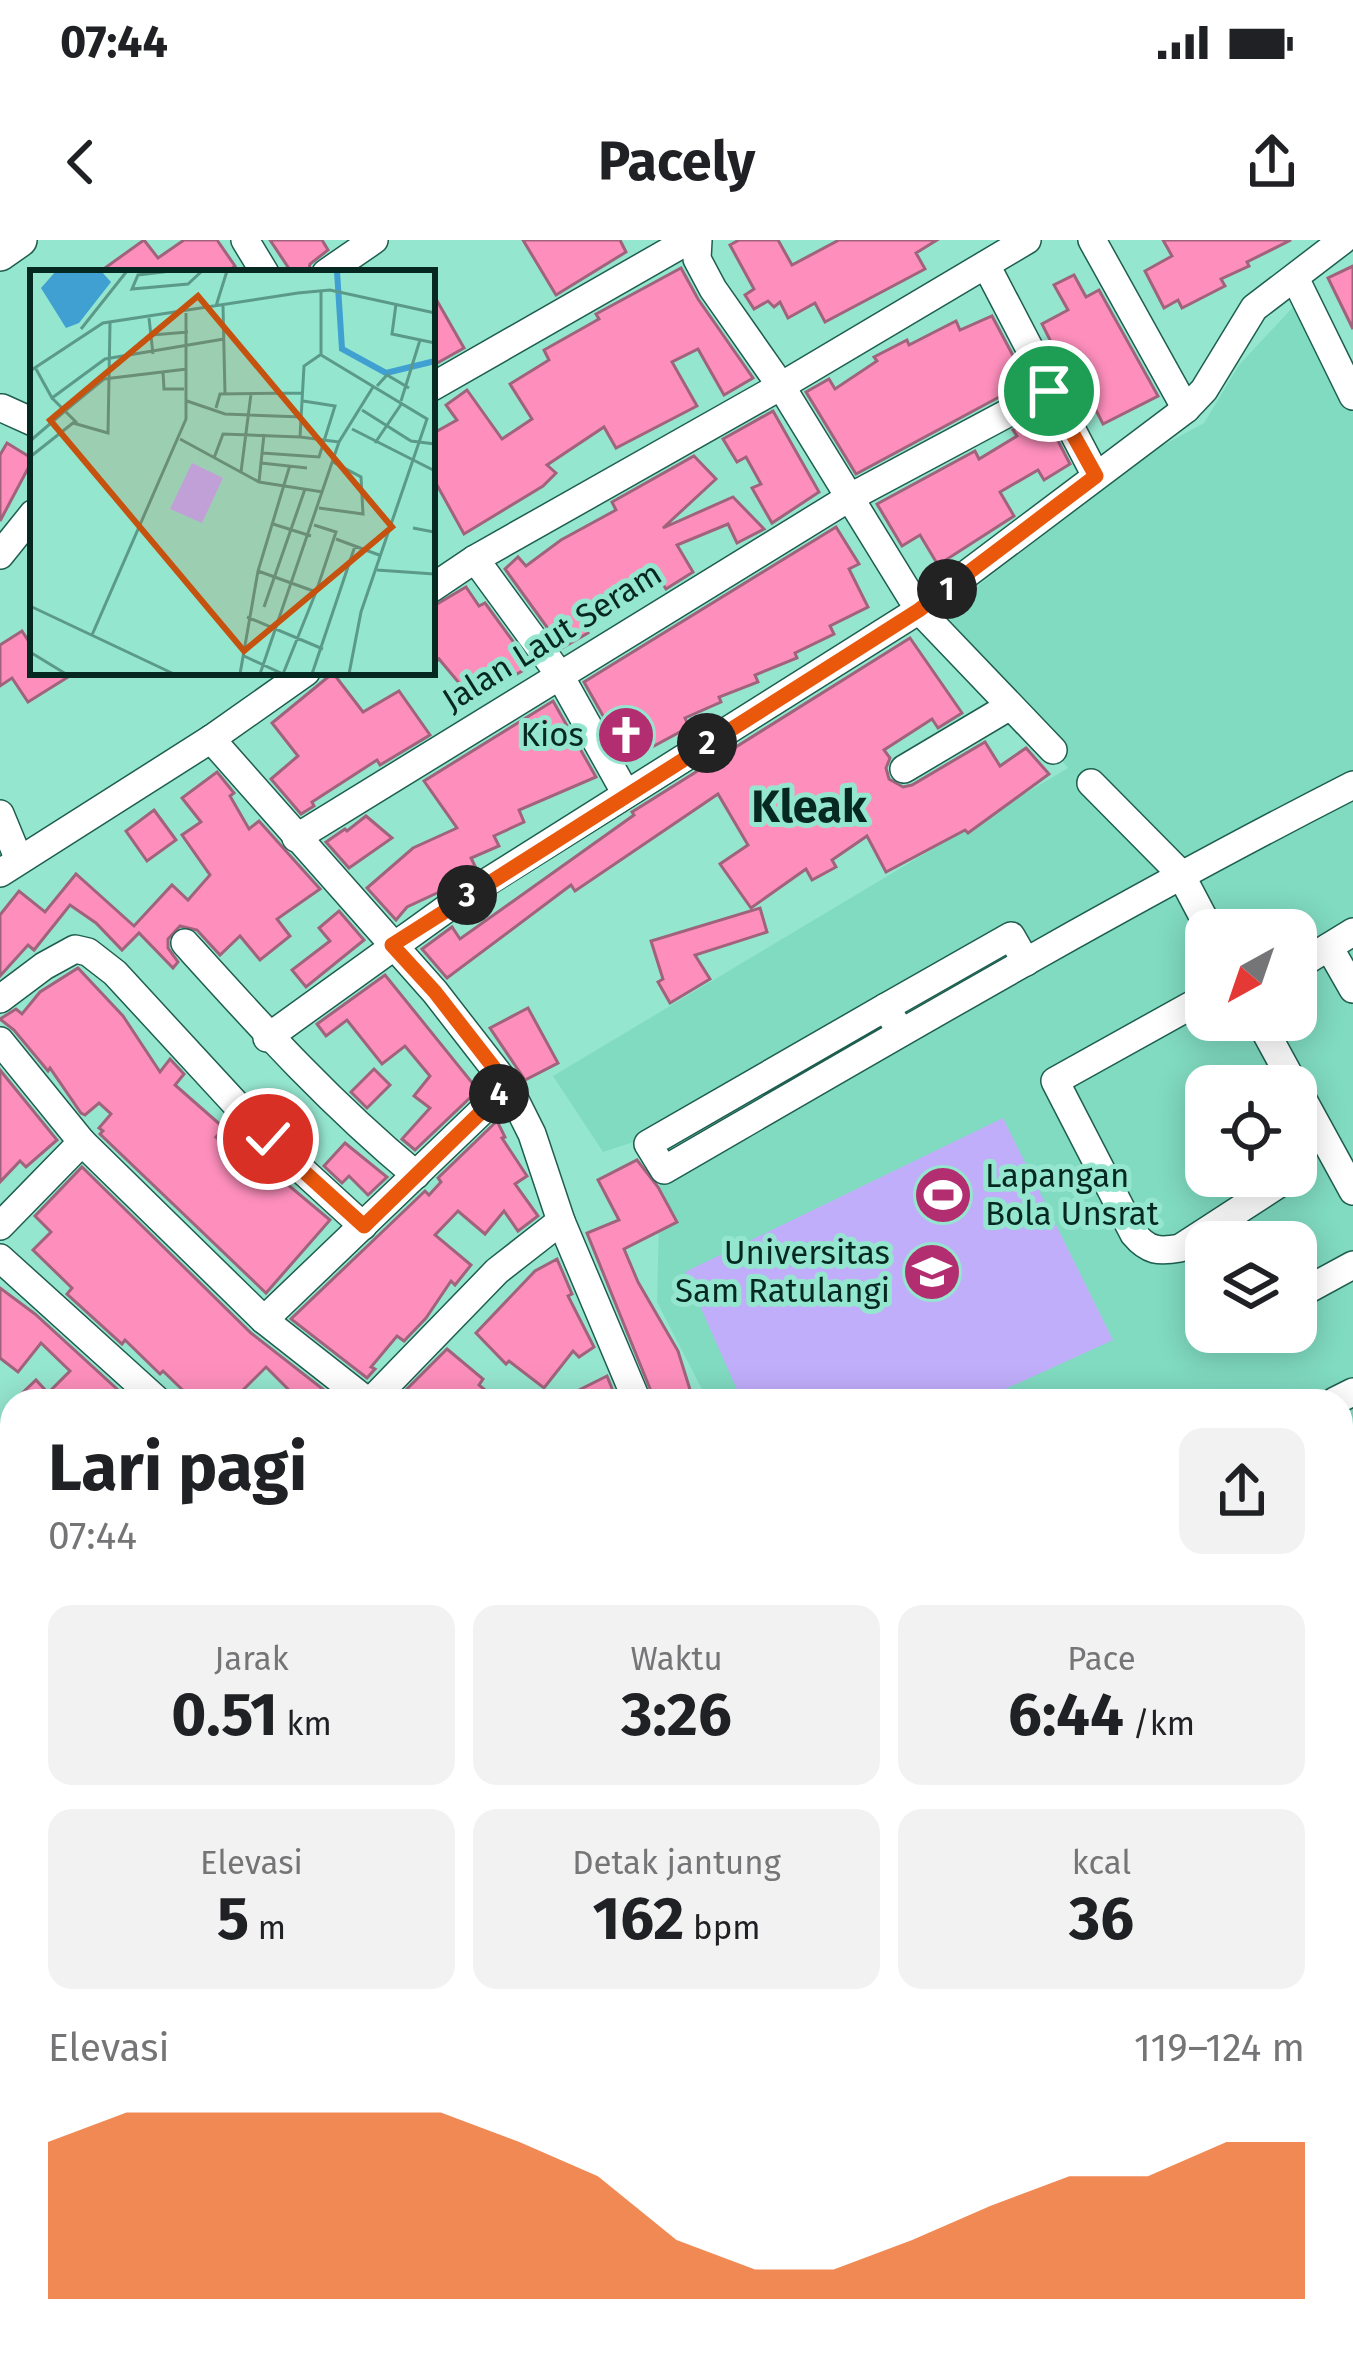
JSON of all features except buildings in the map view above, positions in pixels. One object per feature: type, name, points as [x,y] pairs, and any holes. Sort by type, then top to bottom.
[{"type":"main road","points":[[0,254],[20,240]]},
{"type":"street","points":[[245,240],[263,270]]},
{"type":"street","points":[[330,270],[374,240]]},
{"type":"street","points":[[435,385],[693,240],[697,260],[713,289],[781,386],[919,610],[1053,750]]},
{"type":"street","points":[[435,586],[1027,240]]},
{"type":"street","points":[[1092,240],[1186,409]]},
{"type":"street","points":[[267,1037],[392,945],[919,610],[1186,409],[1204,390],[1254,308],[1343,240]]},
{"type":"street","points":[[986,265],[1096,476]]},
{"type":"street","points":[[1294,278],[1350,382]]},
{"type":"street","name":"Jalan Laut Seram","points":[[296,838],[848,499],[1049,391]]},
{"type":"street","points":[[2,408],[30,421]]},
{"type":"street","points":[[0,556],[30,518]]},
{"type":"street","points":[[476,559],[559,674],[626,794]]},
{"type":"street","points":[[0,814],[10,867],[211,739],[301,675]]},
{"type":"street","points":[[904,769],[1010,706]]},
{"type":"street","points":[[211,739],[447,1006],[508,1086],[532,1134],[561,1222],[632,1389]]},
{"type":"street","points":[[1091,783],[1180,873],[1199,909]]},
{"type":"street","points":[[1026,962],[1011,936],[649,1144],[664,1169],[901,1034],[1026,962],[1180,873],[1353,785]]},
{"type":"street","points":[[1341,940],[1353,989]]},
{"type":"street","points":[[184,943],[267,1037],[358,1127],[416,1175]]},
{"type":"street","points":[[0,999],[59,957],[75,949],[88,952],[116,974],[268,1139],[364,1226]]},
{"type":"street","points":[[886,1007],[901,1034]]},
{"type":"street","points":[[1185,1009],[1055,1082],[1134,1234],[1148,1248],[1180,1248],[1256,1197]]},
{"type":"street","points":[[0,1041],[82,1142],[264,1320],[353,1389]]},
{"type":"street","points":[[766,1077],[780,1102]]},
{"type":"street","points":[[264,1320],[508,1086]]},
{"type":"street","points":[[1317,1129],[1353,1191]]},
{"type":"street","points":[[0,1226],[82,1142]]},
{"type":"street","points":[[381,1389],[497,1271],[561,1222]]},
{"type":"street","points":[[0,1258],[145,1389]]},
{"type":"street","points":[[1317,1285],[1353,1265]]},
{"type":"shaded area","name":"Universitas Sam Ratulangi","points":[[1294,306],[1353,411],[1353,1389],[702,1389],[657,1302],[661,1133],[603,1152],[553,1076],[1068,768],[941,615],[1145,455],[1204,423],[1239,365]]},
{"type":"shaded area","name":"Lapangan Bola Unsrat","points":[[1003,1118],[1113,1340],[1005,1389],[737,1389],[685,1272]]},
{"type":"place","name":"Kios","points":[[626,735]]},
{"type":"place","name":"Lapangan Bola Unsrat","points":[[943,1195]]},
{"type":"place","name":"Universitas Sam Ratulangi","points":[[932,1272]]},
{"type":"district","name":"Kleak","points":[[809,807]]},
{"type":"route","points":[[268,1139],[364,1226],[508,1086],[392,945],[919,610],[1096,476],[1049,391]]}]
